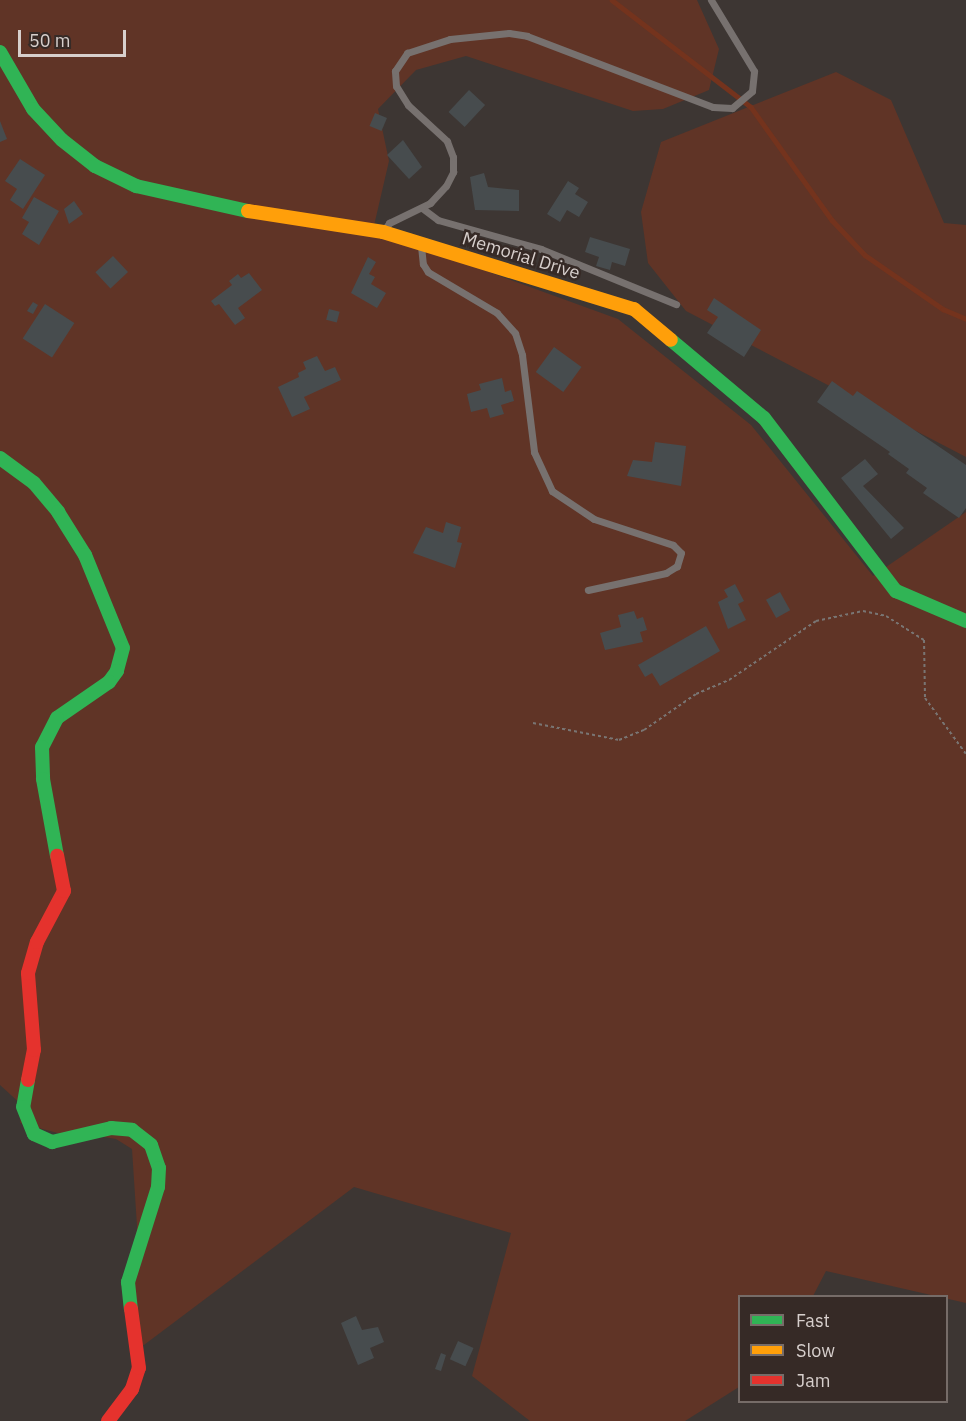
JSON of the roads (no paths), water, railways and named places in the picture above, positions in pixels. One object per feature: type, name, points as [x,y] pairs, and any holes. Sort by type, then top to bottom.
[{"type":"street","name":"Memorial Drive","points":[[0,52],[33,109],[78,154],[114,176],[136,186],[230,208],[383,232],[633,309],[764,417],[896,591],[966,621]]},
{"type":"street","points":[[0,458],[34,483],[58,512],[85,555],[123,648],[120,666],[109,682],[57,718],[42,747],[43,779],[64,891],[37,942],[28,973],[34,1050],[23,1107],[34,1134],[52,1142],[111,1128],[132,1130],[151,1145],[159,1168],[158,1187],[128,1282],[139,1368],[132,1389],[108,1421]]},
{"type":"lane","points":[[383,232],[389,223],[422,208],[446,186],[453,157],[443,136],[399,94],[394,77],[407,53],[450,39],[509,33],[527,36],[725,109],[750,95],[754,71],[711,0]]},
{"type":"lane","points":[[422,208],[438,219],[541,249],[676,304]]},
{"type":"lane","points":[[421,243],[421,256],[428,272],[497,313],[515,333],[522,355],[534,452],[552,491],[594,519],[680,549],[679,562],[666,573],[588,590]]},
{"type":"waterway","points":[[612,0],[751,107],[832,220],[865,255],[943,309],[966,319]]}]
